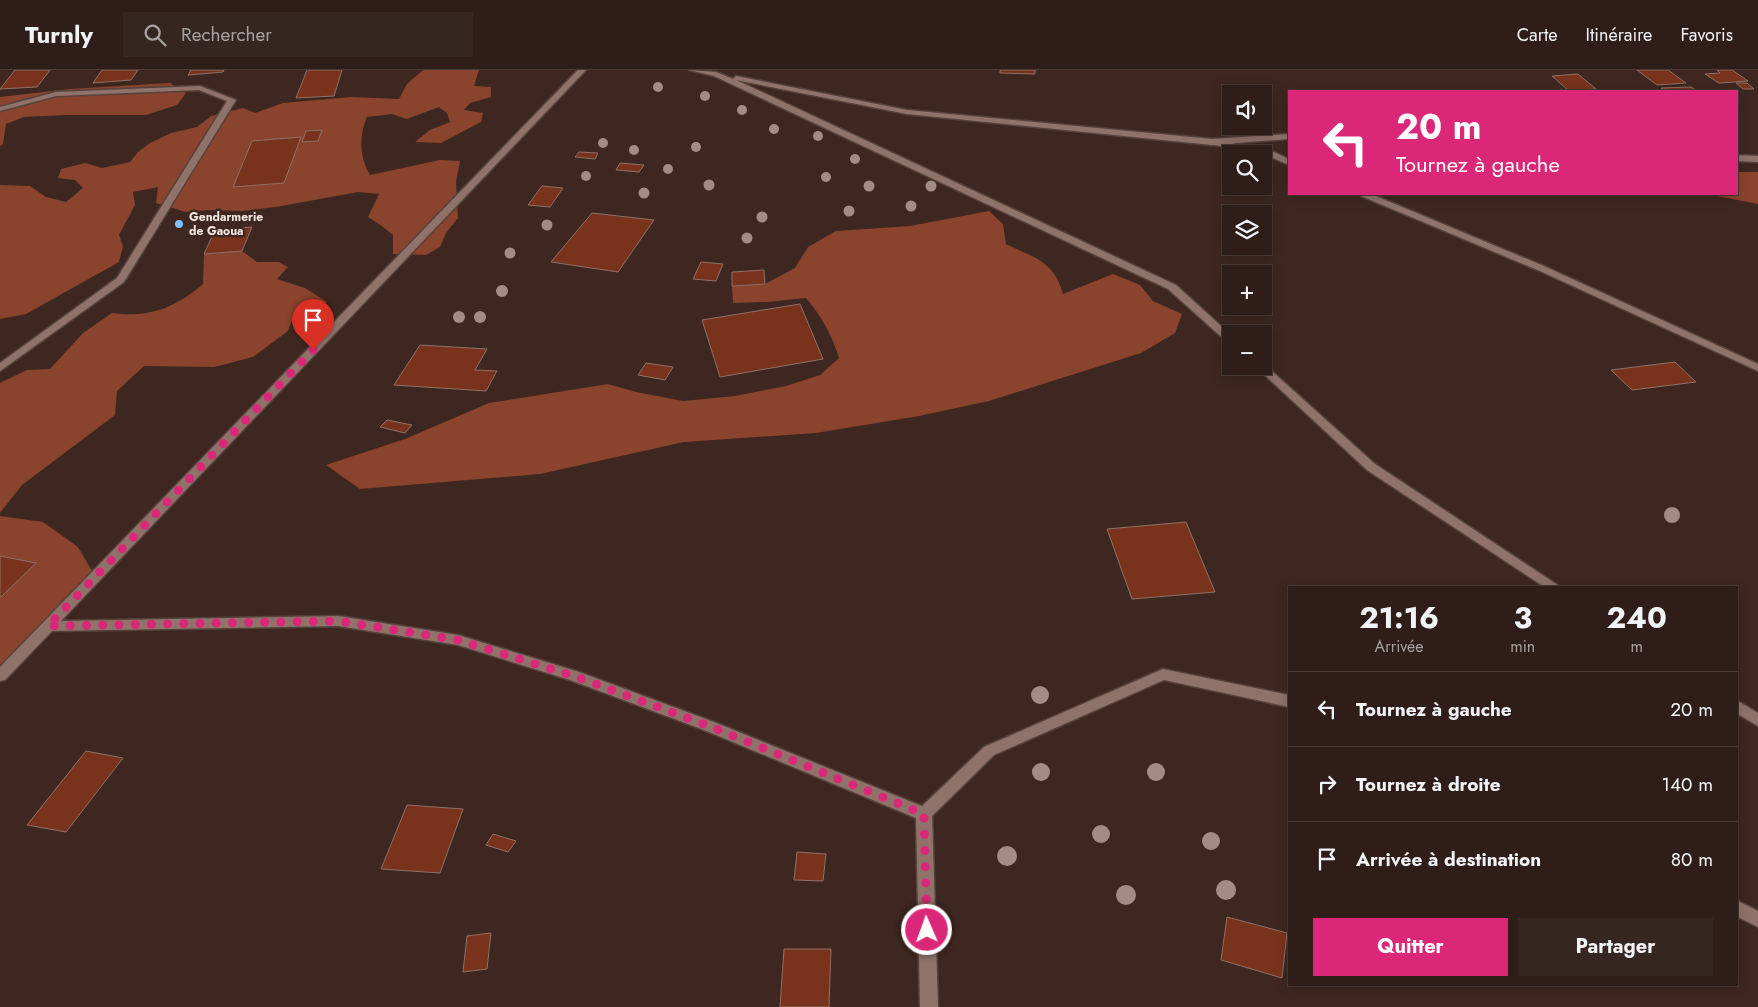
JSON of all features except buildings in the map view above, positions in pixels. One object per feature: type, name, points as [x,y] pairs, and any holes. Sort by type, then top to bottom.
[{"type":"street","points":[[0,676],[582,70]]},
{"type":"street","points":[[693,70],[907,112],[1212,142],[1271,154],[1288,162]]},
{"type":"street","points":[[716,74],[1172,287],[1222,332]]},
{"type":"street","points":[[0,108],[56,94],[200,88],[232,100],[121,280],[0,368]]},
{"type":"street","points":[[1212,142],[1288,136]]},
{"type":"street","points":[[1738,158],[1758,159]]},
{"type":"street","points":[[1366,195],[1543,269],[1758,368]]},
{"type":"street","points":[[1270,375],[1372,467],[1553,586]]},
{"type":"street","points":[[48,626],[338,621],[458,640],[574,676],[709,726],[924,814]]},
{"type":"street","points":[[929,1007],[924,814],[989,751],[1163,674],[1288,702]]},
{"type":"street","points":[[1738,707],[1758,720]]},
{"type":"street","points":[[1738,907],[1758,920]]},
{"type":"shaded area","points":[[423,70],[479,70],[474,86],[491,87],[491,97],[470,103],[464,110],[483,113],[481,122],[441,143],[415,142],[430,130],[450,122],[447,113],[439,107],[407,119],[392,114],[367,117],[364,124],[361,146],[366,168],[370,175],[440,160],[460,161],[456,182],[458,218],[446,233],[440,247],[426,255],[393,254],[393,235],[368,217],[379,194],[358,192],[276,207],[242,211],[208,210],[186,212],[156,203],[158,187],[133,192],[135,205],[119,235],[123,246],[119,262],[26,314],[0,319],[0,185],[30,186],[46,197],[66,202],[83,188],[75,180],[58,178],[61,169],[85,163],[102,168],[130,162],[138,152],[150,143],[171,133],[197,127],[211,116],[243,108],[255,113],[283,103],[351,97],[399,99],[407,84]]},
{"type":"shaded area","points":[[170,83],[186,93],[177,105],[146,115],[24,117],[6,124],[3,144],[0,146],[0,97],[70,89]]},
{"type":"shaded area","points":[[1738,172],[1758,172],[1758,204],[1712,195],[1738,195]]},
{"type":"shaded area","points":[[989,211],[1003,224],[1006,244],[1034,257],[1049,267],[1059,283],[1063,294],[1113,274],[1140,285],[1153,301],[1182,314],[1175,333],[1141,353],[989,401],[919,416],[816,433],[684,442],[540,474],[360,489],[326,465],[405,439],[489,403],[608,384],[636,392],[683,401],[735,396],[786,386],[820,375],[839,358],[826,326],[806,298],[733,303],[732,286],[765,284],[795,268],[808,247],[836,231],[910,226]]},
{"type":"shaded area","points":[[242,251],[257,262],[279,262],[288,267],[277,279],[305,288],[327,302],[311,313],[294,315],[288,331],[253,357],[214,367],[144,366],[117,391],[115,415],[22,485],[0,513],[0,383],[27,370],[50,369],[83,333],[112,313],[138,314],[150,312],[172,305],[182,299],[203,284],[204,254]]},
{"type":"shaded area","points":[[0,516],[43,522],[78,547],[95,576],[0,676]]},
{"type":"place","name":"Gendarmerie de Gaoua","points":[[179,224]]},
{"type":"route","points":[[313,350],[48,626],[338,621],[458,640],[574,676],[709,726],[924,814],[927,930]]}]
